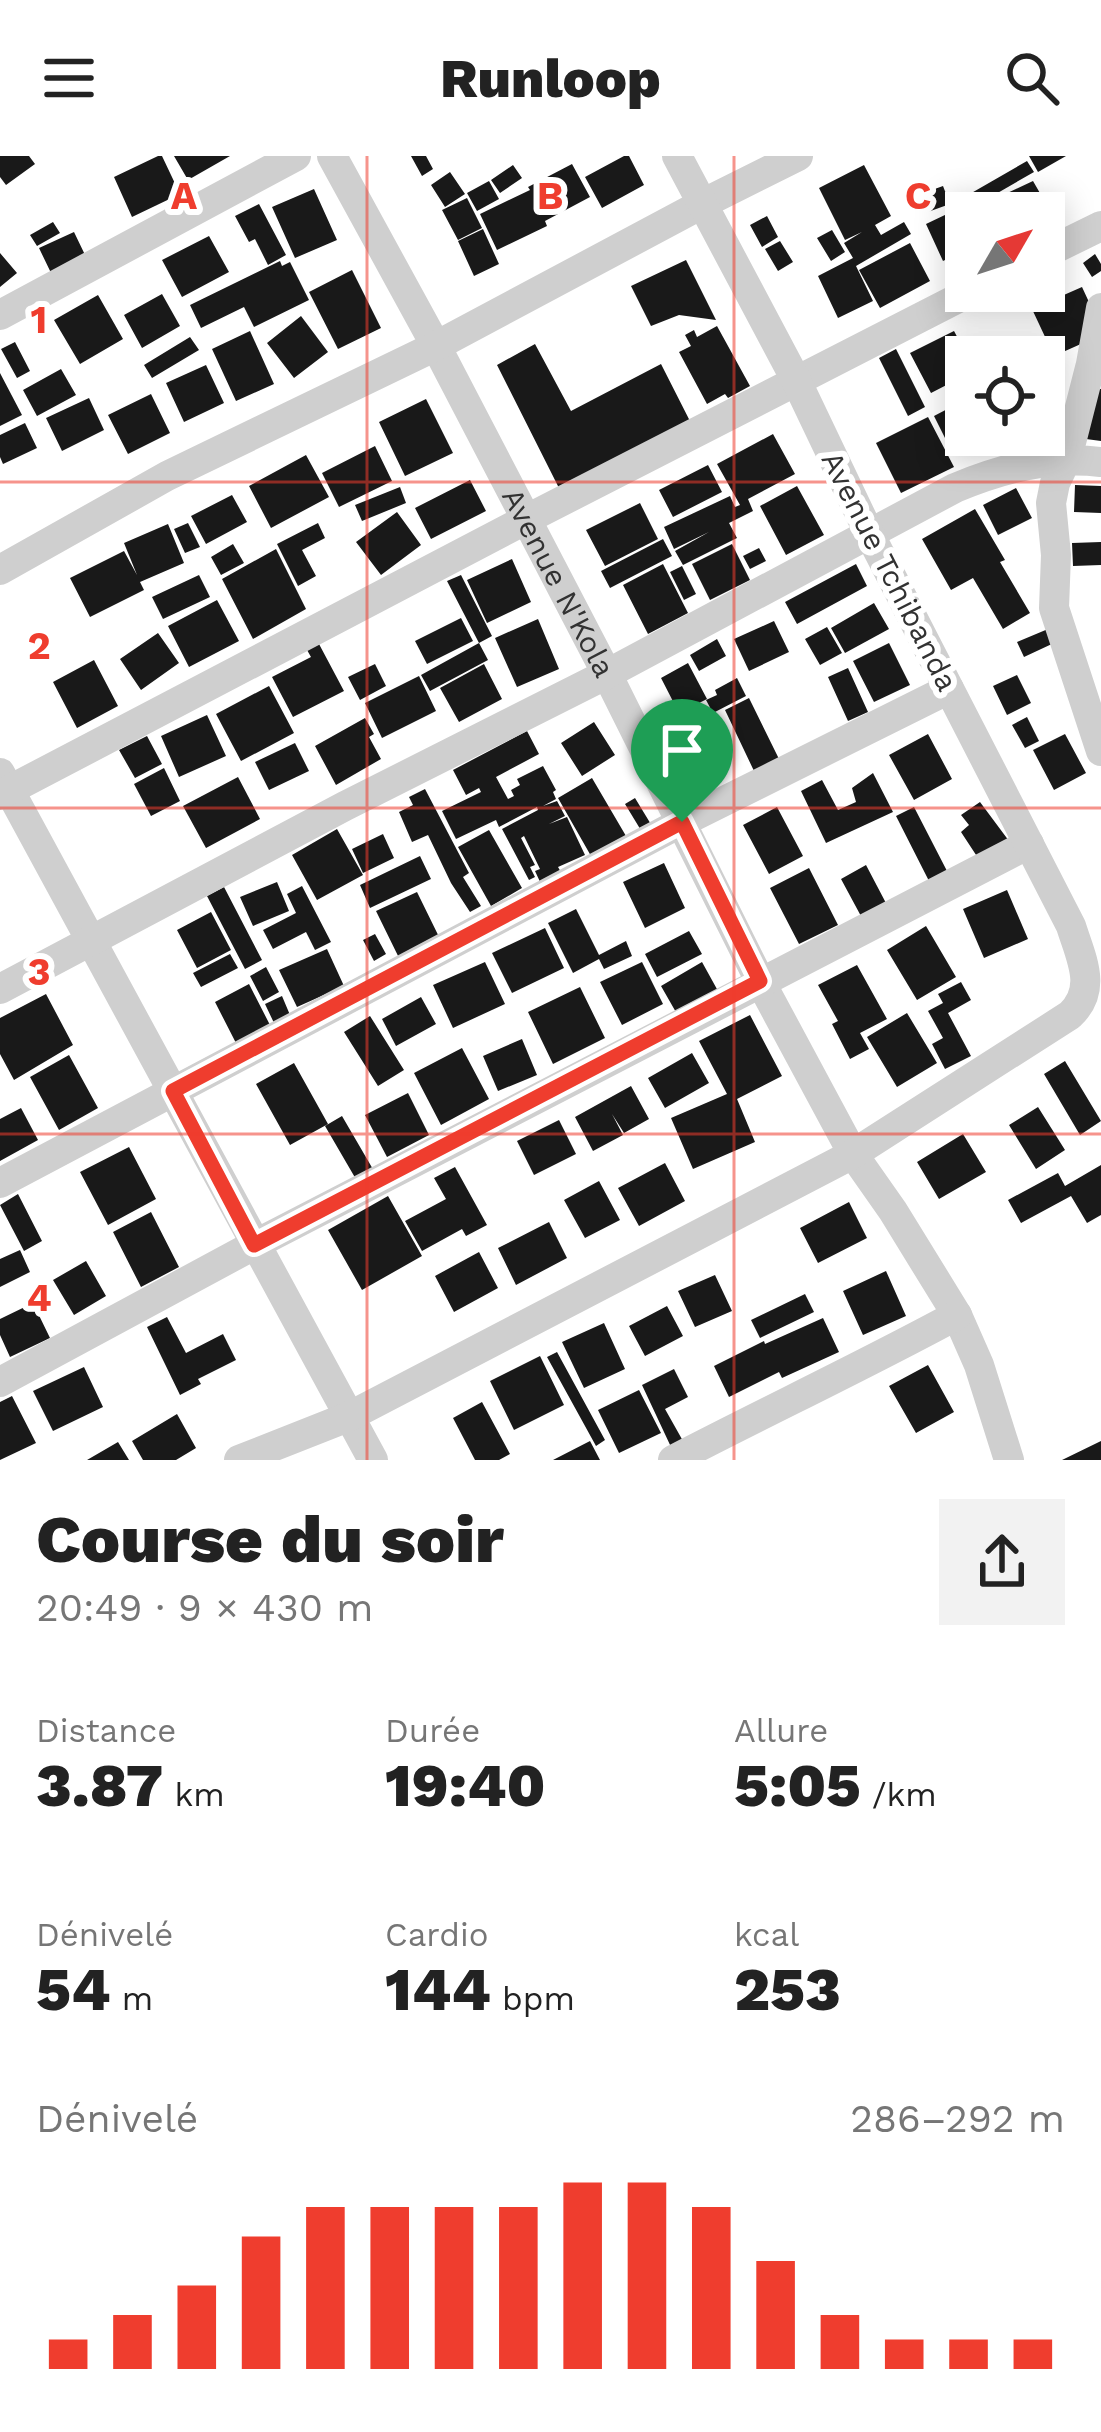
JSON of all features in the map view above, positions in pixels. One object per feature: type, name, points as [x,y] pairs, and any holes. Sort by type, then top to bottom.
[{"type":"street","points":[[0,315],[296,156]]},
{"type":"street","name":"Avenue N'Kola","points":[[332,156],[608,674],[760,981],[853,1154],[957,1315],[1010,1460]]},
{"type":"street","name":"Avenue Tchibanda","points":[[677,156],[796,380],[1029,844],[1086,929],[1087,992],[1070,1015],[853,1154]]},
{"type":"street","points":[[0,570],[167,476],[436,346],[798,156]]},
{"type":"street","points":[[1065,244],[1101,226]]},
{"type":"street","points":[[373,1460],[93,941],[3,786],[945,305]]},
{"type":"street","points":[[1101,308],[1067,458],[1051,503],[1054,608],[1101,751]]},
{"type":"street","points":[[0,989],[990,474],[1067,458],[1101,462]]},
{"type":"street","points":[[0,1183],[682,822],[950,689]]},
{"type":"street","points":[[0,1382],[254,1245],[1029,844]]},
{"type":"street","points":[[238,1460],[348,1417],[853,1154]]},
{"type":"street","points":[[673,1460],[957,1315]]},
{"type":"building","points":[[0,156],[29,156],[35,164],[6,185],[0,177]]},
{"type":"building","points":[[158,156],[180,194],[132,217],[114,177]]},
{"type":"building","points":[[174,156],[230,156],[188,180]]},
{"type":"building","points":[[411,156],[426,156],[433,169],[422,176]]},
{"type":"building","points":[[629,156],[644,185],[602,208],[585,177]]},
{"type":"building","points":[[1029,156],[1066,156],[1038,172]]},
{"type":"building","points":[[1027,161],[1034,172],[999,192],[973,192]]},
{"type":"building","points":[[572,164],[590,197],[545,221],[547,226],[497,250],[480,214]]},
{"type":"building","points":[[513,165],[522,178],[500,193],[491,180]]},
{"type":"building","points":[[864,165],[891,216],[875,225],[881,235],[904,222],[911,234],[856,266],[873,301],[838,318],[818,276],[853,258],[844,243],[862,232],[845,240],[819,188]]},
{"type":"building","points":[[450,172],[465,194],[445,207],[431,185]]},
{"type":"building","points":[[489,181],[499,199],[477,211],[467,193]]},
{"type":"building","points":[[1033,181],[1039,192],[1010,192]]},
{"type":"building","points":[[943,186],[945,206],[925,213],[918,195]]},
{"type":"building","points":[[314,189],[337,240],[295,258],[272,207]]},
{"type":"building","points":[[467,198],[482,228],[458,240],[442,210]]},
{"type":"building","points":[[259,204],[286,255],[268,265],[255,239],[249,242],[235,216]]},
{"type":"building","points":[[945,215],[945,260],[943,261],[926,224]]},
{"type":"building","points":[[767,216],[778,237],[762,247],[750,225]]},
{"type":"building","points":[[53,222],[60,233],[37,246],[30,235]]},
{"type":"building","points":[[483,229],[499,264],[474,276],[458,241]]},
{"type":"building","points":[[832,230],[845,252],[831,261],[817,238]]},
{"type":"building","points":[[74,232],[87,259],[52,275],[39,248]]},
{"type":"building","points":[[209,236],[229,272],[182,297],[162,260]]},
{"type":"building","points":[[780,241],[793,262],[778,271],[765,249]]},
{"type":"building","points":[[910,243],[930,281],[880,308],[859,270]]},
{"type":"building","points":[[0,253],[17,273],[0,287]]},
{"type":"building","points":[[1095,254],[1101,271],[1092,277],[1083,263]]},
{"type":"building","points":[[686,260],[716,320],[679,315],[651,326],[631,286]]},
{"type":"building","points":[[280,261],[282,266],[290,262],[309,300],[254,327],[244,307],[201,328],[190,305]]},
{"type":"building","points":[[352,270],[381,328],[338,349],[309,292]]},
{"type":"building","points":[[1082,287],[1101,335],[1065,351],[1065,336],[1045,336],[1033,312],[1065,312],[1065,294]]},
{"type":"building","points":[[162,294],[180,326],[142,348],[124,315]]},
{"type":"building","points":[[98,295],[123,339],[80,364],[54,320]]},
{"type":"building","points":[[301,316],[328,352],[294,378],[267,343]]},
{"type":"building","points":[[717,326],[750,386],[707,404],[679,352],[691,346],[685,335],[694,330],[697,337]]},
{"type":"building","points":[[250,331],[274,384],[236,401],[212,349]]},
{"type":"building","points":[[954,331],[957,336],[945,336],[945,386],[931,393],[910,353]]},
{"type":"building","points":[[190,337],[199,350],[152,378],[144,365]]},
{"type":"building","points":[[15,342],[30,371],[17,378],[1,349]]},
{"type":"building","points":[[535,344],[571,411],[661,364],[695,431],[564,498],[497,365]]},
{"type":"building","points":[[896,349],[925,407],[908,416],[879,358]]},
{"type":"building","points":[[206,365],[224,403],[184,422],[166,383]]},
{"type":"building","points":[[61,369],[76,395],[37,416],[23,390]]},
{"type":"building","points":[[0,373],[22,415],[0,426]]},
{"type":"building","points":[[1094,388],[1101,389],[1101,441],[1086,439]]},
{"type":"building","points":[[151,394],[170,433],[128,454],[108,415]]},
{"type":"building","points":[[89,398],[104,430],[62,451],[46,418]]},
{"type":"building","points":[[426,399],[453,453],[405,476],[379,422]]},
{"type":"building","points":[[945,410],[945,438],[934,416]]},
{"type":"building","points":[[928,417],[954,467],[901,493],[876,443]]},
{"type":"building","points":[[25,423],[37,448],[3,464],[0,435]]},
{"type":"building","points":[[773,434],[795,474],[748,499],[753,511],[729,523],[737,538],[683,565],[675,551],[709,532],[674,549],[664,527],[730,496],[735,507],[740,505],[717,464]]},
{"type":"building","points":[[375,446],[392,481],[339,507],[322,473]]},
{"type":"building","points":[[306,455],[329,497],[271,528],[249,486]]},
{"type":"building","points":[[708,465],[722,492],[673,517],[659,490]]},
{"type":"building","points":[[470,480],[486,511],[431,539],[415,508]]},
{"type":"building","points":[[1075,485],[1101,486],[1101,513],[1074,512]]},
{"type":"building","points":[[797,486],[824,535],[786,555],[760,506]]},
{"type":"building","points":[[400,487],[406,503],[362,521],[355,505]]},
{"type":"building","points":[[1016,488],[1032,518],[998,535],[983,505]]},
{"type":"building","points":[[232,495],[247,522],[206,544],[191,516]]},
{"type":"building","points":[[640,503],[658,539],[605,566],[586,530]]},
{"type":"building","points":[[975,509],[1030,613],[1003,629],[973,578],[951,590],[922,539]]},
{"type":"building","points":[[397,512],[421,545],[381,575],[356,542]]},
{"type":"building","points":[[188,523],[200,547],[185,553],[174,529]]},
{"type":"building","points":[[318,523],[325,538],[302,550],[316,576],[298,586],[277,544]]},
{"type":"building","points":[[168,524],[184,563],[140,582],[144,590],[90,617],[70,578],[124,551],[137,575],[124,543]]},
{"type":"building","points":[[663,539],[672,556],[610,588],[601,571]]},
{"type":"building","points":[[1101,542],[1101,565],[1073,566],[1072,543]]},
{"type":"building","points":[[233,544],[244,563],[221,575],[211,557]]},
{"type":"building","points":[[732,544],[750,580],[710,600],[692,564]]},
{"type":"building","points":[[759,548],[766,561],[750,569],[743,556]]},
{"type":"building","points":[[276,549],[306,609],[253,639],[222,579]]},
{"type":"building","points":[[512,559],[531,602],[487,623],[467,580]]},
{"type":"building","points":[[663,564],[688,613],[648,634],[623,585]]},
{"type":"building","points":[[856,564],[867,586],[797,624],[785,602]]},
{"type":"building","points":[[682,566],[696,594],[684,600],[670,572]]},
{"type":"building","points":[[199,575],[210,597],[163,619],[152,597]]},
{"type":"building","points":[[461,575],[492,636],[479,643],[447,581]]},
{"type":"building","points":[[217,600],[239,641],[189,667],[168,626]]},
{"type":"building","points":[[874,603],[889,629],[845,653],[831,628]]},
{"type":"building","points":[[461,618],[473,641],[427,664],[415,641]]},
{"type":"building","points":[[538,619],[559,669],[517,687],[495,638]]},
{"type":"building","points":[[774,621],[789,652],[749,671],[734,639]]},
{"type":"building","points":[[827,627],[842,653],[820,665],[805,639]]},
{"type":"building","points":[[1048,629],[1054,643],[1024,657],[1017,642]]},
{"type":"building","points":[[158,633],[179,663],[141,690],[120,659]]},
{"type":"building","points":[[717,639],[726,656],[699,671],[690,655]]},
{"type":"building","points":[[479,643],[488,660],[430,691],[421,675]]},
{"type":"building","points":[[889,643],[910,685],[874,702],[853,661]]},
{"type":"building","points":[[319,644],[344,691],[293,717],[272,677],[311,657],[307,650]]},
{"type":"building","points":[[94,660],[118,706],[77,728],[53,682]]},
{"type":"building","points":[[688,663],[707,699],[679,713],[661,678]]},
{"type":"building","points":[[375,664],[386,686],[360,700],[348,677]]},
{"type":"building","points":[[484,664],[502,699],[459,722],[440,688]]},
{"type":"building","points":[[848,668],[868,712],[848,721],[828,677]]},
{"type":"building","points":[[1017,675],[1031,703],[1007,715],[993,686]]},
{"type":"building","points":[[419,676],[436,711],[382,738],[365,703]]},
{"type":"building","points":[[737,678],[746,696],[713,713],[706,700]]},
{"type":"building","points":[[269,686],[294,733],[241,761],[216,714]]},
{"type":"building","points":[[749,698],[779,759],[754,771],[725,710]]},
{"type":"building","points":[[207,715],[226,756],[179,777],[161,736]]},
{"type":"building","points":[[1027,717],[1039,741],[1025,748],[1012,725]]},
{"type":"building","points":[[365,718],[381,759],[336,785],[315,746]]},
{"type":"building","points":[[594,722],[615,755],[582,776],[561,743]]},
{"type":"building","points":[[527,731],[539,754],[496,777],[508,799],[520,785],[517,779],[543,766],[556,799],[543,806],[557,801],[565,816],[549,824],[567,817],[585,855],[558,867],[562,874],[541,884],[535,871],[540,869],[524,836],[535,865],[530,867],[535,877],[529,880],[502,829],[537,807],[499,827],[496,820],[456,839],[442,811],[481,792],[479,788],[466,795],[453,770]]},
{"type":"building","points":[[928,734],[952,779],[914,800],[889,755]]},
{"type":"building","points":[[1065,734],[1086,773],[1054,790],[1033,750]]},
{"type":"building","points":[[147,736],[162,764],[135,778],[119,750]]},
{"type":"building","points":[[295,743],[309,771],[269,790],[255,762]]},
{"type":"building","points":[[164,768],[180,801],[151,816],[134,784]]},
{"type":"building","points":[[873,773],[893,812],[826,843],[801,791],[822,780],[838,810],[856,802],[852,788]]},
{"type":"building","points":[[238,777],[260,819],[206,848],[183,806]]},
{"type":"building","points":[[592,778],[626,836],[591,856],[558,798]]},
{"type":"building","points":[[425,789],[469,873],[463,877],[481,906],[470,912],[428,835],[412,842],[399,812],[413,805],[409,797]]},
{"type":"building","points":[[635,798],[652,826],[642,832],[625,804]]},
{"type":"building","points":[[980,802],[1009,841],[980,861],[961,832],[969,825],[961,815]]},
{"type":"building","points":[[777,807],[803,856],[769,874],[743,825]]},
{"type":"building","points":[[914,807],[947,871],[929,881],[896,816]]},
{"type":"building","points":[[337,829],[363,875],[317,900],[292,855]]},
{"type":"building","points":[[489,830],[522,888],[491,906],[458,847]]},
{"type":"building","points":[[383,834],[394,858],[363,873],[352,849]]},
{"type":"building","points":[[420,856],[431,879],[370,908],[360,885]]},
{"type":"building","points":[[664,863],[685,908],[645,928],[623,882]]},
{"type":"building","points":[[866,865],[887,905],[862,918],[841,879]]},
{"type":"building","points":[[809,868],[838,925],[799,944],[770,888]]},
{"type":"building","points":[[277,882],[289,911],[253,926],[240,897]]},
{"type":"building","points":[[302,886],[331,942],[315,950],[306,932],[273,949],[263,930],[296,913],[287,894]]},
{"type":"building","points":[[224,887],[262,960],[245,969],[207,896]]},
{"type":"building","points":[[1007,890],[1028,939],[984,958],[963,909]]},
{"type":"building","points":[[417,892],[443,945],[402,964],[376,911]]},
{"type":"building","points":[[576,909],[599,955],[626,941],[632,956],[604,969],[599,959],[573,973],[548,923]]},
{"type":"building","points":[[211,912],[231,950],[197,968],[177,930]]},
{"type":"building","points":[[926,926],[956,977],[917,1000],[887,950]]},
{"type":"building","points":[[545,928],[564,968],[512,993],[492,953]]},
{"type":"building","points":[[689,931],[702,954],[657,977],[645,954]]},
{"type":"building","points":[[375,934],[386,954],[374,961],[363,940]]},
{"type":"building","points":[[327,949],[344,986],[297,1007],[279,970]]},
{"type":"building","points":[[230,954],[238,968],[201,987],[193,973]]},
{"type":"building","points":[[485,962],[505,1004],[453,1028],[433,985]]},
{"type":"building","points":[[642,962],[663,1004],[622,1025],[600,982]]},
{"type":"building","points":[[702,962],[718,991],[677,1014],[661,986]]},
{"type":"building","points":[[857,965],[887,1019],[860,1033],[869,1049],[850,1059],[832,1024],[838,1021],[818,985]]},
{"type":"building","points":[[266,967],[279,992],[263,1001],[250,976]]},
{"type":"building","points":[[961,982],[971,1000],[948,1013],[971,1056],[945,1069],[932,1044],[943,1038],[928,1011],[943,1003],[938,994]]},
{"type":"building","points":[[249,984],[271,1027],[237,1045],[215,1002]]},
{"type":"building","points":[[580,987],[605,1038],[553,1064],[528,1012]]},
{"type":"building","points":[[46,994],[73,1045],[14,1080],[0,1054],[0,1018]]},
{"type":"building","points":[[282,996],[290,1015],[274,1023],[265,1004]]},
{"type":"building","points":[[421,997],[436,1024],[396,1046],[382,1019]]},
{"type":"building","points":[[907,1013],[937,1063],[897,1087],[867,1037]]},
{"type":"building","points":[[750,1015],[782,1076],[737,1099],[755,1142],[693,1169],[671,1118],[727,1094],[699,1041]]},
{"type":"building","points":[[370,1016],[404,1070],[378,1086],[344,1032]]},
{"type":"building","points":[[522,1039],[537,1075],[498,1091],[483,1056]]},
{"type":"building","points":[[462,1048],[489,1099],[441,1125],[414,1073]]},
{"type":"building","points":[[692,1053],[709,1083],[665,1108],[648,1078]]},
{"type":"building","points":[[69,1055],[98,1108],[59,1130],[30,1077]]},
{"type":"building","points":[[1065,1061],[1101,1121],[1080,1135],[1044,1074]]},
{"type":"building","points":[[294,1063],[328,1124],[290,1145],[256,1084]]},
{"type":"building","points":[[631,1086],[649,1119],[624,1133],[612,1114],[623,1135],[593,1151],[575,1117]]},
{"type":"building","points":[[408,1093],[429,1135],[387,1157],[365,1115]]},
{"type":"building","points":[[1038,1107],[1065,1150],[1036,1169],[1009,1125]]},
{"type":"building","points":[[21,1108],[38,1140],[0,1161],[0,1119]]},
{"type":"building","points":[[342,1116],[374,1171],[357,1181],[325,1126]]},
{"type":"building","points":[[559,1120],[576,1154],[534,1175],[517,1141]]},
{"type":"building","points":[[963,1134],[986,1172],[939,1199],[917,1162]]},
{"type":"building","points":[[129,1147],[156,1199],[108,1225],[80,1172]]},
{"type":"building","points":[[665,1163],[685,1201],[639,1226],[618,1188]]},
{"type":"building","points":[[1101,1165],[1101,1215],[1087,1223],[1071,1196],[1021,1223],[1008,1200],[1058,1173],[1065,1186]]},
{"type":"building","points":[[455,1167],[487,1225],[466,1236],[462,1229],[422,1251],[405,1221],[446,1199],[434,1178]]},
{"type":"building","points":[[599,1181],[620,1220],[585,1238],[564,1200]]},
{"type":"building","points":[[18,1194],[42,1241],[24,1251],[0,1205]]},
{"type":"building","points":[[388,1196],[422,1256],[362,1290],[328,1230]]},
{"type":"building","points":[[849,1202],[867,1238],[818,1263],[800,1228]]},
{"type":"building","points":[[151,1212],[179,1267],[141,1287],[113,1232]]},
{"type":"building","points":[[549,1222],[567,1258],[516,1285],[498,1248]]},
{"type":"building","points":[[20,1250],[30,1272],[0,1287],[0,1259]]},
{"type":"building","points":[[479,1252],[498,1288],[454,1312],[435,1276]]},
{"type":"building","points":[[86,1261],[106,1296],[74,1315],[53,1280]]},
{"type":"building","points":[[886,1271],[906,1316],[863,1335],[843,1291]]},
{"type":"building","points":[[715,1275],[732,1311],[695,1327],[678,1291]]},
{"type":"building","points":[[805,1294],[814,1312],[760,1338],[751,1320]]},
{"type":"building","points":[[33,1303],[50,1338],[10,1357],[0,1335],[0,1319]]},
{"type":"building","points":[[667,1306],[683,1336],[645,1356],[629,1326]]},
{"type":"building","points":[[167,1317],[186,1353],[223,1334],[236,1360],[198,1379],[201,1384],[180,1395],[147,1327]]},
{"type":"building","points":[[823,1318],[839,1352],[782,1378],[779,1372],[729,1397],[714,1366]]},
{"type":"building","points":[[604,1323],[625,1369],[584,1388],[562,1342]]},
{"type":"building","points":[[557,1352],[605,1440],[596,1446],[547,1357]]},
{"type":"building","points":[[540,1356],[564,1405],[514,1430],[490,1381]]},
{"type":"building","points":[[928,1365],[954,1412],[916,1433],[889,1386]]},
{"type":"building","points":[[84,1367],[103,1407],[53,1431],[33,1391]]},
{"type":"building","points":[[674,1369],[688,1397],[665,1409],[683,1441],[671,1447],[642,1385]]},
{"type":"building","points":[[639,1390],[661,1433],[619,1453],[598,1410]]},
{"type":"building","points":[[12,1396],[36,1443],[0,1460],[0,1402]]},
{"type":"building","points":[[482,1402],[510,1454],[499,1460],[475,1460],[453,1418]]},
{"type":"building","points":[[177,1414],[196,1448],[176,1460],[143,1460],[132,1441]]},
{"type":"building","points":[[590,1441],[600,1460],[553,1460]]},
{"type":"building","points":[[1101,1441],[1101,1460],[1062,1460]]},
{"type":"building","points":[[118,1442],[129,1460],[87,1460]]},
{"type":"route","points":[[682,822],[760,981],[254,1245],[173,1091],[682,822]]}]
